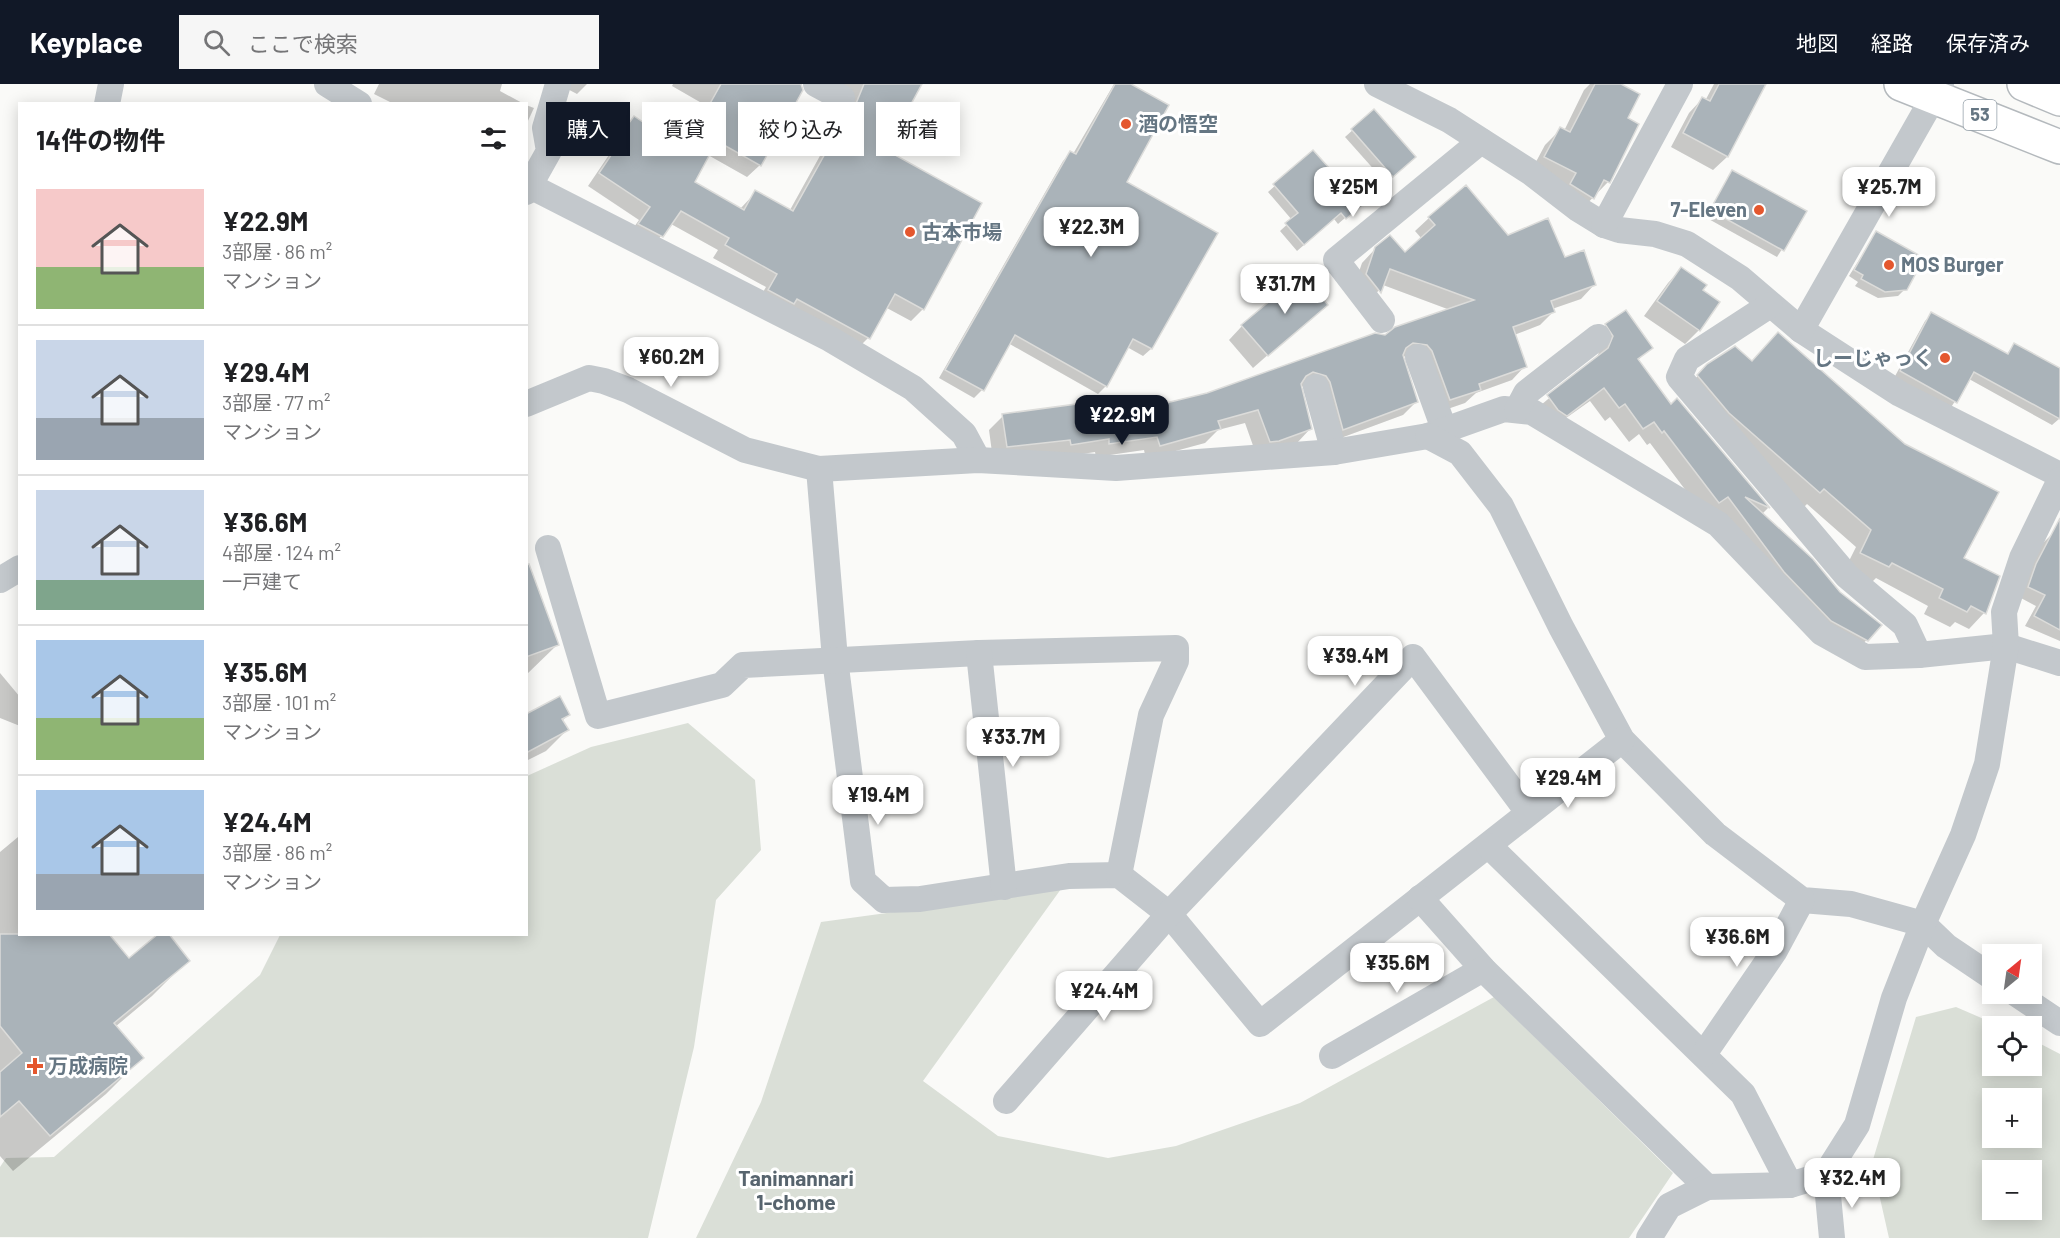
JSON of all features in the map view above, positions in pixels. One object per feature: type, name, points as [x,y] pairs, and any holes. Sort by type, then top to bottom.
[{"type":"highway","name":"53","points":[[1900,84],[1936,91],[2060,147]]},
{"type":"highway","points":[[2024,84],[2060,99]]},
{"type":"street","points":[[107,102],[111,84]]},
{"type":"street","points":[[327,84],[356,102]]},
{"type":"street","points":[[558,84],[545,128],[549,151],[530,181],[830,339],[913,388],[964,434],[978,460]]},
{"type":"street","points":[[816,84],[842,98]]},
{"type":"street","points":[[1377,84],[1449,120],[1530,172],[1578,209],[1605,225],[1619,230],[1655,234],[1687,244],[1740,278],[1800,330],[1900,394],[2060,475]]},
{"type":"street","points":[[1605,225],[1680,84]]},
{"type":"street","points":[[1800,330],[1936,91]]},
{"type":"street","points":[[1382,320],[1336,260],[1481,141]]},
{"type":"street","points":[[1770,306],[1687,359],[1679,377],[1847,576],[1905,625],[1919,655]]},
{"type":"street","points":[[1517,410],[1526,393],[1599,337]]},
{"type":"street","points":[[1418,357],[1436,433],[1460,453],[1501,506],[1561,627],[1622,740],[1715,834],[1802,900],[1851,904],[1923,924],[1946,946],[1982,970]]},
{"type":"street","points":[[528,403],[589,378],[604,381],[628,390],[745,450],[819,469],[978,460],[1116,468],[1334,452],[1436,433],[1504,409],[1532,412],[1718,524],[1822,633],[1865,657],[1919,655],[2006,646],[2060,663]]},
{"type":"street","points":[[1316,387],[1334,452]]},
{"type":"street","points":[[819,469],[835,659],[863,881],[884,900],[920,899],[1069,876],[1119,875],[1169,914],[1260,1024],[1622,740]]},
{"type":"street","points":[[1832,1238],[1826,1174],[1857,1125],[1894,998],[1923,924],[1964,835],[1987,764],[2006,646],[2004,612],[2022,558],[2060,480]]},
{"type":"street","points":[[548,548],[598,716],[722,685],[743,665],[979,653],[1176,648],[1176,661],[1151,716],[1119,875]]},
{"type":"street","points":[[0,580],[18,569]]},
{"type":"street","points":[[979,653],[1004,887]]},
{"type":"street","points":[[1006,1101],[1169,914],[1413,657],[1528,812]]},
{"type":"street","points":[[1489,846],[1743,1094],[1790,1185]]},
{"type":"street","points":[[1420,898],[1483,969],[1707,1187]]},
{"type":"street","points":[[1704,1054],[1774,952],[1802,900]]},
{"type":"street","points":[[1332,1056],[1483,969]]},
{"type":"street","points":[[2032,1004],[2060,1023]]},
{"type":"street","points":[[1649,1238],[1669,1206],[1707,1187],[1790,1185],[1826,1174]]},
{"type":"shaded area","points":[[688,723],[755,780],[761,850],[716,900],[694,1047],[648,1238],[0,1237],[0,1167],[6,1158],[54,1157],[260,975],[280,936],[528,936],[528,776],[591,747]]},
{"type":"shaded area","points":[[1061,889],[923,1081],[998,1136],[1108,1158],[1176,1146],[1300,1103],[1494,997],[1673,1173],[1629,1238],[696,1238],[761,1102],[821,922]]},
{"type":"shaded area","points":[[1956,1007],[1982,1018],[1982,1076],[2042,1076],[2042,1045],[2060,1054],[2060,1238],[1889,1238],[1872,1163],[1916,1017]]},
{"type":"building","points":[[721,84],[801,84],[803,90],[796,102],[738,102],[738,153],[726,146],[726,102],[711,102]]},
{"type":"building","points":[[864,84],[922,84],[912,102],[876,102],[876,156],[897,156],[982,203],[924,310],[895,294],[870,339],[797,299],[794,304],[768,290],[777,274],[725,245],[729,238],[681,211],[663,237],[638,224],[650,207],[599,173],[610,156],[630,156],[630,122],[634,116],[642,121],[642,156],[709,156],[695,182],[744,210],[755,190],[793,211],[824,156],[864,156],[864,102],[857,102]]},
{"type":"building","points":[[1115,84],[1131,84],[1169,105],[1127,182],[1218,233],[1152,349],[1133,339],[1107,387],[1015,335],[984,391],[945,370],[1070,151],[1076,154]]},
{"type":"building","points":[[1595,84],[1621,84],[1640,94],[1628,118],[1639,124],[1610,183],[1604,180],[1594,199],[1570,184],[1576,173],[1544,157],[1560,127],[1570,132]]},
{"type":"building","points":[[1719,84],[1766,84],[1728,157],[1683,133],[1702,97],[1710,101]]},
{"type":"building","points":[[1374,109],[1416,157],[1393,177],[1351,129]]},
{"type":"building","points":[[1313,150],[1362,205],[1346,219],[1341,213],[1304,245],[1285,223],[1298,213],[1273,184]]},
{"type":"building","points":[[743,156],[767,156],[761,166]]},
{"type":"building","points":[[1732,170],[1807,211],[1784,251],[1710,210]]},
{"type":"building","points":[[1466,185],[1508,235],[1548,218],[1565,257],[1584,250],[1596,285],[1551,301],[1555,312],[1513,327],[1527,367],[1479,384],[1481,390],[1450,400],[1432,351],[1427,345],[1413,343],[1406,348],[1403,355],[1418,402],[1343,430],[1330,382],[1326,376],[1313,372],[1306,376],[1301,384],[1312,429],[1279,441],[1270,442],[1258,410],[1218,421],[1221,429],[1160,446],[1157,437],[1109,444],[1109,439],[1071,445],[1070,440],[1007,447],[1002,414],[1099,401],[1093,412],[1137,406],[1137,410],[1207,393],[1375,333],[1385,335],[1395,327],[1474,300],[1390,269],[1381,293],[1366,274],[1375,247],[1390,235],[1405,252],[1435,225],[1428,217]]},
{"type":"building","points":[[1876,231],[1924,258],[1907,290],[1885,292],[1861,279],[1863,275],[1854,270]]},
{"type":"building","points":[[1681,267],[1707,285],[1703,290],[1720,302],[1700,331],[1657,301]]},
{"type":"building","points":[[1302,274],[1328,305],[1268,356],[1241,325]]},
{"type":"building","points":[[1626,310],[1653,348],[1638,359],[1671,404],[1677,398],[1770,508],[1745,497],[1813,559],[1840,592],[1882,625],[1868,641],[1831,621],[1784,572],[1728,497],[1719,503],[1664,431],[1662,433],[1654,422],[1643,429],[1625,404],[1619,408],[1604,388],[1567,416],[1558,410],[1547,395],[1608,348],[1613,336],[1605,324]]},
{"type":"building","points":[[1931,312],[2008,354],[2014,343],[2060,368],[2060,419],[1974,372],[1957,403],[1900,371]]},
{"type":"building","points":[[1778,332],[1905,444],[1999,492],[1964,558],[2000,576],[1986,614],[1971,606],[1967,612],[1939,598],[1943,589],[1892,563],[1889,567],[1860,553],[1871,530],[1824,489],[1820,493],[1729,413],[1697,375],[1707,364],[1735,346],[1752,361]]},
{"type":"building","points":[[2060,518],[2060,630],[2034,616],[2045,595],[2028,587],[2036,564]]},
{"type":"building","points":[[528,564],[559,645],[528,656]]},
{"type":"building","points":[[560,696],[570,715],[562,719],[569,730],[528,752],[528,713]]},
{"type":"building","points":[[0,934],[111,936],[129,958],[156,936],[171,936],[190,961],[114,1023],[144,1058],[50,1136],[19,1101],[0,1117],[0,1072],[22,1053],[0,1026]]},
{"type":"place","name":"酒の悟空","points":[[1126,124]]},
{"type":"place","name":"7-Eleven","points":[[1759,210]]},
{"type":"place","name":"古本市場","points":[[910,232]]},
{"type":"place","name":"MOS Burger","points":[[1889,265]]},
{"type":"place","name":"しーじゃっく","points":[[1945,358]]},
{"type":"place","name":"万成病院","points":[[35,1066]]},
{"type":"district","name":"Tanimannari 1-chome","points":[[796,1191]]}]
